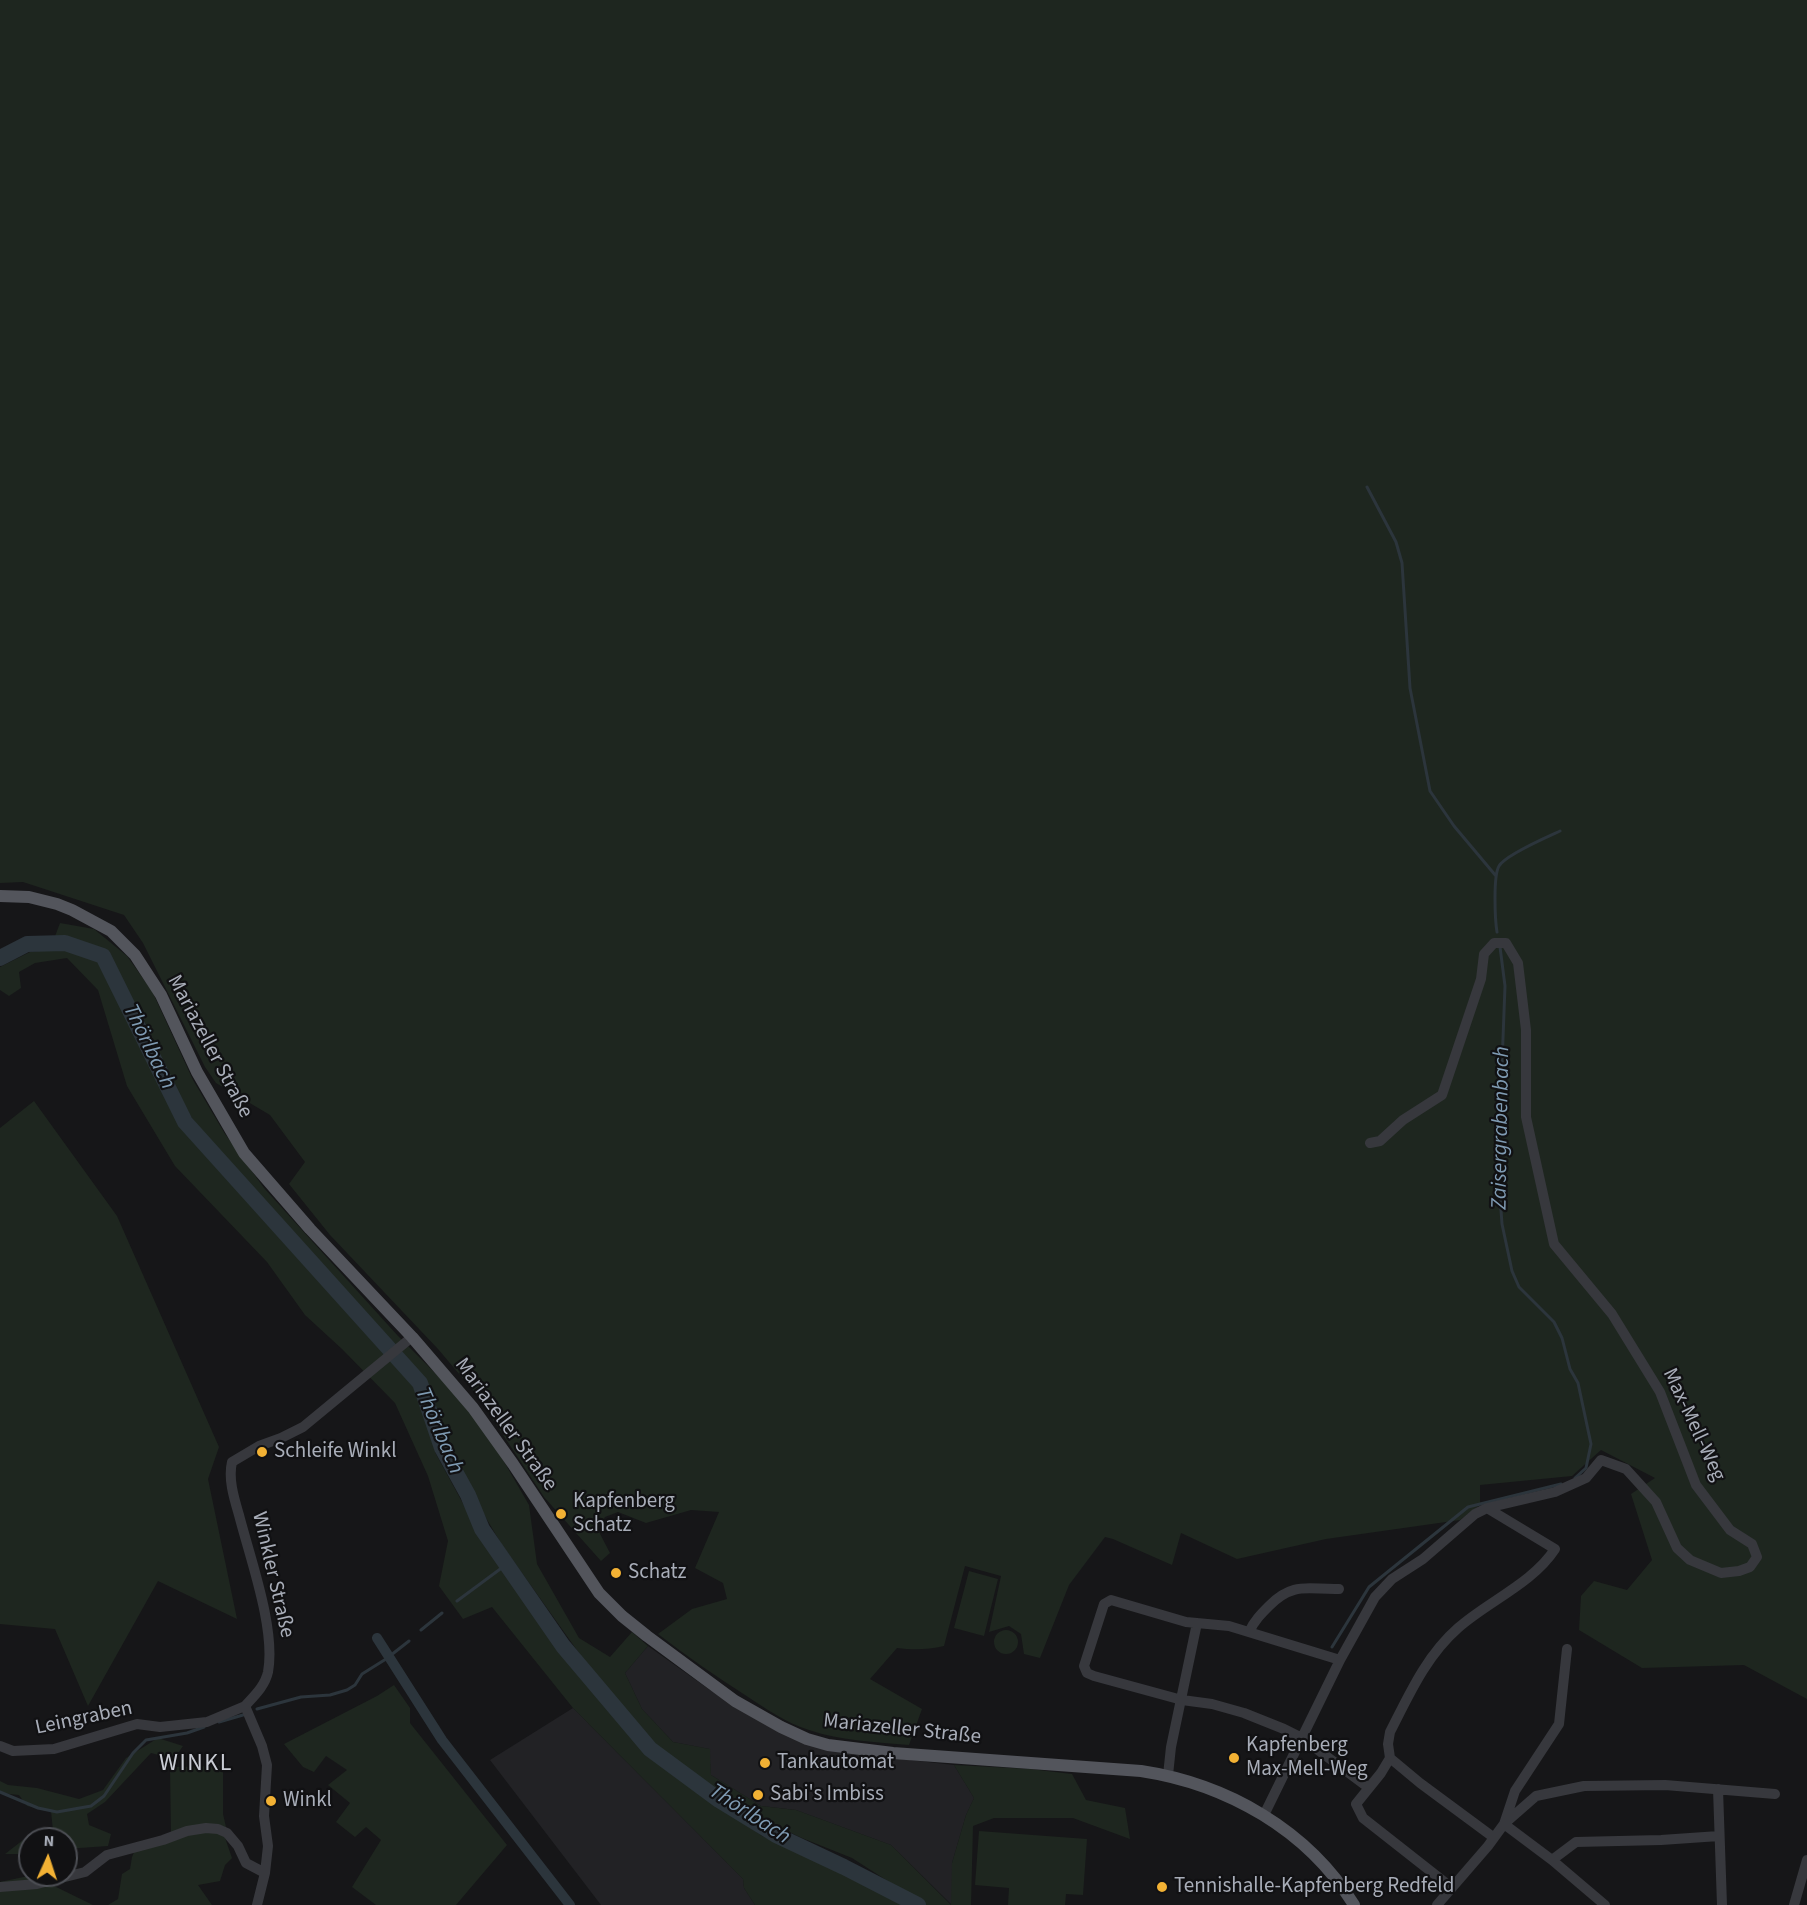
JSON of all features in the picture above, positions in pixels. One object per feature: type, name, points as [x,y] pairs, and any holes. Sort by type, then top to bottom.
[{"type":"main road","name":"Mariazeller Straße","points":[[0,896],[29,897],[57,903],[78,912],[111,931],[135,955],[153,980],[197,1072],[244,1153],[473,1408],[598,1593],[640,1631],[735,1701],[781,1727],[807,1739],[828,1745],[893,1753],[1096,1767],[1168,1775],[1197,1783],[1264,1815],[1300,1841],[1344,1889],[1354,1905]]},
{"type":"street","name":"Max-Mell-Weg","points":[[1264,1815],[1340,1660],[1374,1597],[1392,1579],[1423,1559],[1475,1514],[1487,1508],[1555,1491],[1586,1478],[1601,1460],[1626,1469],[1656,1502],[1677,1548],[1690,1560],[1721,1573],[1750,1567],[1756,1557],[1752,1544],[1730,1530],[1696,1485],[1660,1392],[1612,1314],[1554,1244],[1526,1117],[1526,1030],[1518,963],[1506,943],[1494,943],[1484,954],[1481,979],[1442,1095],[1403,1120],[1380,1142],[1370,1143]]},
{"type":"street","name":"Winkler Straße","points":[[245,1706],[259,1691],[267,1673],[270,1642],[233,1496],[230,1471],[232,1462],[259,1446],[303,1427],[410,1339]]},
{"type":"street","points":[[1487,1508],[1555,1549],[1549,1558],[1530,1574],[1458,1628],[1431,1657],[1390,1732],[1388,1744],[1390,1758],[1493,1837]]},
{"type":"street","points":[[1249,1632],[1256,1619],[1279,1595],[1289,1590],[1339,1589]]},
{"type":"street","points":[[1340,1660],[1229,1626],[1186,1622],[1114,1600],[1104,1604],[1084,1666],[1087,1672],[1094,1676],[1182,1700],[1212,1704],[1244,1713],[1302,1738],[1369,1788]]},
{"type":"street","points":[[1168,1775],[1171,1747],[1197,1623]]},
{"type":"street","points":[[1504,1824],[1515,1791],[1559,1724],[1567,1648]]},
{"type":"street","points":[[245,1706],[262,1746],[267,1765],[264,1816],[268,1846],[265,1873],[257,1905]]},
{"type":"street","name":"Leingraben","points":[[0,1746],[13,1751],[54,1749],[137,1724],[160,1727],[207,1722],[245,1706]]},
{"type":"street","points":[[1390,1758],[1356,1803],[1364,1818],[1452,1888]]},
{"type":"street","points":[[1437,1905],[1504,1824],[1536,1796],[1584,1786],[1665,1785],[1775,1794]]},
{"type":"street","points":[[1718,1789],[1722,1905]]},
{"type":"street","points":[[1504,1824],[1552,1860],[1605,1905]]},
{"type":"street","points":[[0,1887],[37,1884],[85,1872],[107,1855],[187,1831],[206,1828],[218,1829],[227,1833],[238,1846],[246,1863],[265,1873]]},
{"type":"street","points":[[1552,1860],[1576,1842],[1719,1836]]},
{"type":"street","points":[[1794,1905],[1807,1860]]},
{"type":"shaded area","points":[[0,0],[1807,0],[1807,1699],[1744,1665],[1642,1668],[1579,1630],[1581,1596],[1594,1581],[1627,1590],[1652,1560],[1631,1494],[1655,1478],[1601,1450],[1572,1476],[1480,1485],[1480,1505],[1460,1520],[1326,1539],[1237,1559],[1181,1533],[1172,1565],[1105,1537],[1069,1585],[1040,1658],[1024,1654],[1021,1634],[1009,1626],[989,1632],[1001,1576],[965,1566],[944,1646],[920,1649],[897,1648],[870,1679],[922,1709],[909,1745],[833,1737],[792,1723],[723,1681],[658,1634],[692,1609],[727,1599],[723,1583],[695,1568],[719,1512],[691,1510],[646,1523],[618,1512],[605,1517],[598,1530],[610,1553],[601,1561],[544,1497],[476,1394],[438,1349],[330,1235],[289,1184],[305,1162],[270,1115],[216,1083],[205,1067],[143,943],[124,915],[23,882],[0,883]]},
{"type":"shaded area","points":[[60,923],[94,929],[127,956],[152,991],[193,1080],[225,1134],[264,1188],[398,1336],[463,1401],[495,1446],[529,1505],[537,1564],[579,1638],[610,1657],[632,1632],[648,1646],[625,1673],[642,1709],[673,1742],[710,1749],[711,1775],[761,1806],[796,1810],[891,1845],[951,1905],[925,1905],[852,1858],[738,1808],[665,1755],[599,1681],[502,1545],[457,1469],[422,1381],[203,1133],[172,1091],[110,958],[90,945],[54,939]]},
{"type":"shaded area","points":[[63,948],[97,959],[174,1113],[203,1152],[417,1388],[436,1454],[479,1533],[514,1587],[589,1687],[646,1753],[762,1836],[829,1866],[901,1905],[755,1905],[744,1888],[743,1879],[573,1708],[492,1607],[463,1619],[439,1586],[448,1541],[428,1476],[395,1403],[305,1315],[267,1262],[175,1166],[127,1086],[98,990],[67,958],[35,963],[19,972],[21,988],[9,996],[0,990],[0,967],[30,952]]},
{"type":"shaded area","points":[[34,1101],[117,1216],[219,1447],[208,1479],[237,1619],[158,1581],[88,1706],[55,1629],[0,1624],[0,1128]]},
{"type":"shaded area","points":[[969,1571],[998,1579],[984,1636],[954,1628]]},
{"type":"shaded area","points":[[1006,1630],[1015,1633],[1018,1642],[1015,1651],[1006,1654],[997,1651],[994,1642],[997,1633]]},
{"type":"shaded area","points":[[648,1646],[710,1690],[848,1753],[954,1765],[974,1798],[966,1815],[952,1863],[952,1905],[891,1845],[796,1810],[761,1806],[711,1775],[709,1749],[673,1742],[642,1709],[625,1673]]},
{"type":"shaded area","points":[[394,1685],[410,1708],[410,1723],[507,1845],[456,1905],[376,1905],[352,1887],[381,1840],[366,1827],[355,1837],[336,1822],[350,1803],[328,1785],[347,1770],[326,1756],[314,1772],[303,1767],[284,1744]]},
{"type":"shaded area","points":[[573,1708],[743,1879],[744,1888],[755,1905],[601,1905],[490,1760]]},
{"type":"shaded area","points":[[158,1738],[183,1746],[174,1759],[151,1753],[105,1802],[87,1814],[89,1825],[111,1834],[108,1846],[78,1848],[78,1827],[53,1827],[51,1811],[27,1806],[19,1795],[0,1793],[0,1781],[8,1785],[37,1788],[79,1799],[103,1790],[126,1758]]},
{"type":"shaded area","points":[[954,1765],[1072,1774],[1086,1800],[1125,1808],[1130,1839],[1073,1818],[994,1818],[973,1826],[971,1905],[951,1905],[952,1863],[966,1815],[974,1798]]},
{"type":"shaded area","points":[[223,1766],[223,1814],[226,1827],[203,1825],[171,1833],[170,1767]]},
{"type":"shaded area","points":[[214,1831],[224,1835],[232,1858],[225,1865],[220,1881],[198,1885],[212,1905],[108,1905],[118,1899],[122,1874],[130,1869],[135,1850],[191,1833]]},
{"type":"shaded area","points":[[979,1831],[1087,1839],[1083,1895],[1066,1894],[1065,1905],[1008,1905],[1009,1888],[975,1885]]},
{"type":"shaded area","points":[[18,1844],[18,1854],[5,1854]]},
{"type":"shaded area","points":[[18,1878],[18,1887],[56,1887],[93,1905],[0,1905],[0,1882]]},
{"type":"waterway","points":[[1367,487],[1396,542],[1402,563],[1410,688],[1430,791],[1454,826],[1496,876]]},
{"type":"waterway","name":"Zaisergrabenbach","points":[[1497,932],[1495,888],[1499,866],[1518,852],[1560,831]]},
{"type":"waterway","name":"Thörlbach","points":[[0,958],[27,944],[65,943],[103,956],[185,1122],[420,1383],[442,1448],[468,1495],[482,1529],[563,1646],[650,1749],[719,1800],[776,1835],[918,1905]]},
{"type":"waterway","name":"Zaisergrabenbach","points":[[1500,947],[1505,986],[1498,1169],[1502,1224],[1512,1271],[1519,1287],[1554,1322],[1562,1338],[1570,1369],[1578,1383],[1591,1444],[1586,1468],[1575,1478]]},
{"type":"waterway","name":"Zaisergrabenbach","points":[[1332,1647],[1369,1587],[1468,1507],[1561,1484]]},
{"type":"waterway","points":[[457,1601],[507,1564]]},
{"type":"waterway","points":[[421,1630],[442,1613]]},
{"type":"waterway","points":[[377,1638],[442,1740],[570,1905]]},
{"type":"waterway","points":[[257,1709],[301,1697],[330,1695],[347,1690],[355,1685],[362,1674],[409,1641]]},
{"type":"waterway","points":[[219,1722],[243,1715]]},
{"type":"waterway","points":[[0,1792],[38,1808],[57,1812],[91,1806],[104,1796],[133,1753],[146,1740],[187,1733],[204,1727]]},
{"type":"place","name":"Schleife Winkl","points":[[262,1452]]},
{"type":"place","name":"Kapfenberg Schatz","points":[[561,1514]]},
{"type":"place","name":"Schatz","points":[[616,1573]]},
{"type":"place","name":"Kapfenberg Max-Mell-Weg","points":[[1234,1758]]},
{"type":"place","name":"Tankautomat","points":[[765,1763]]},
{"type":"place","name":"Sabi's Imbiss","points":[[758,1795]]},
{"type":"place","name":"Winkl","points":[[271,1801]]},
{"type":"place","name":"Tennishalle-Kapfenberg Redfeld","points":[[1162,1887]]},
{"type":"district","name":"WINKL","points":[[196,1765]]}]
